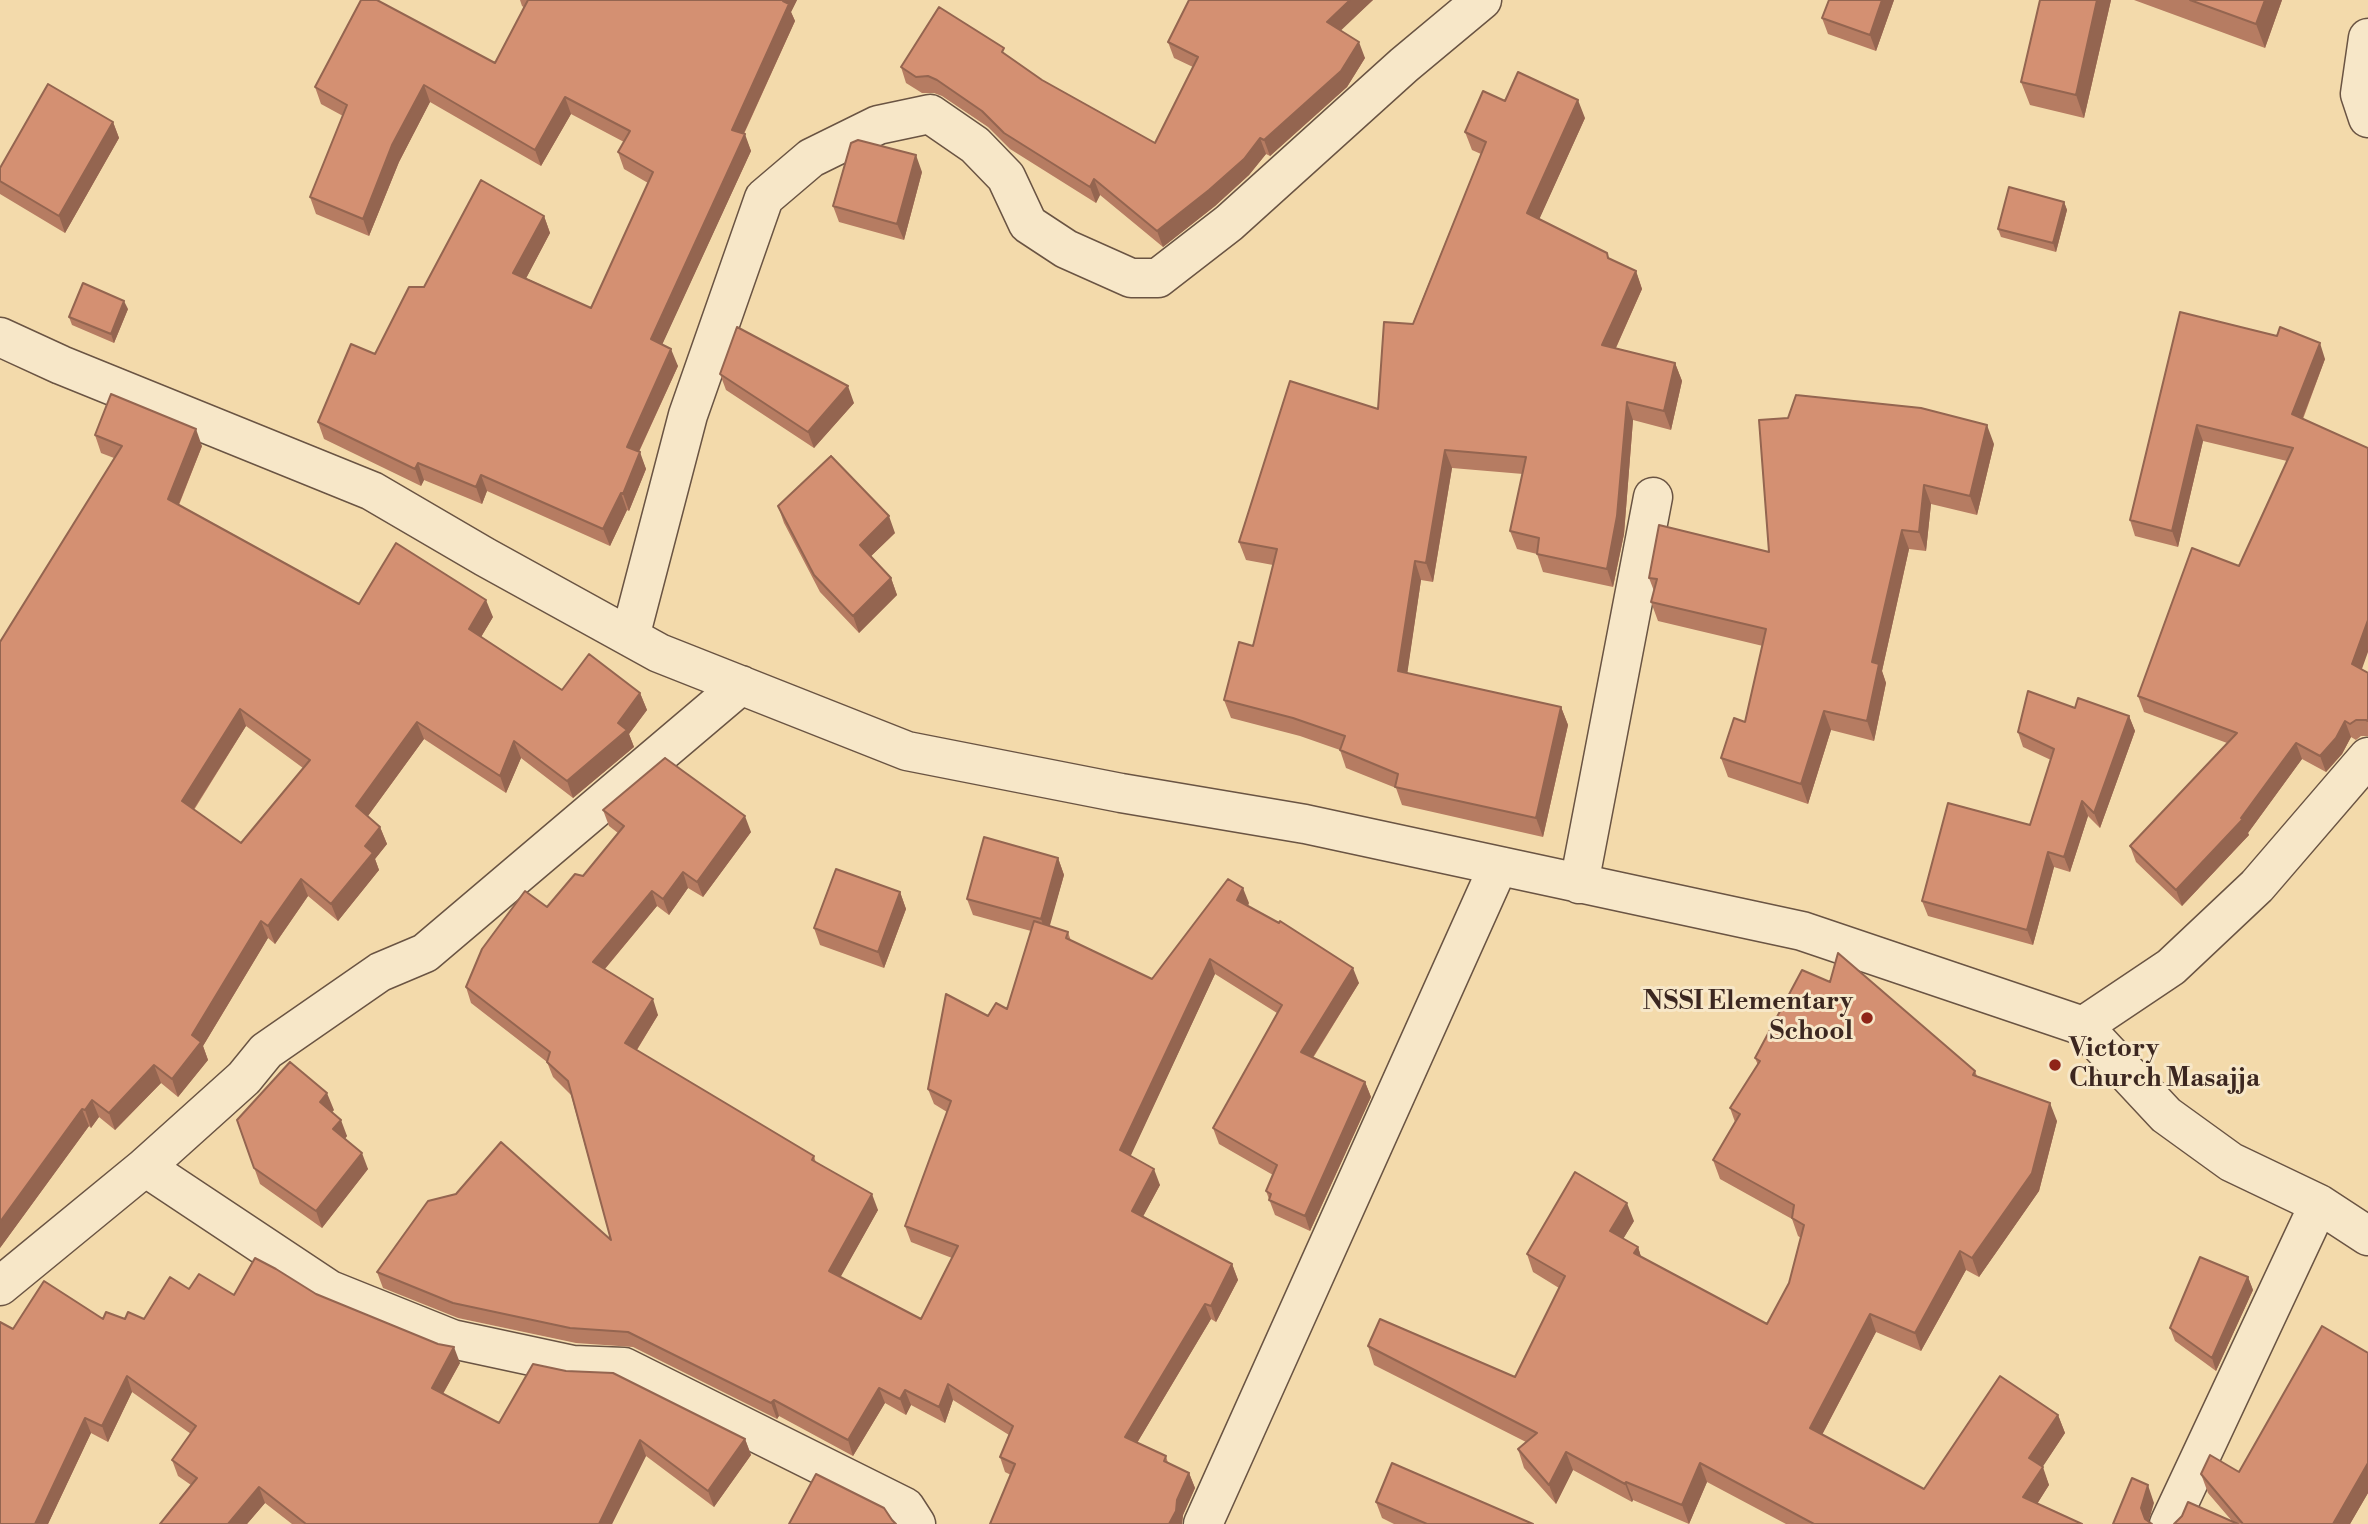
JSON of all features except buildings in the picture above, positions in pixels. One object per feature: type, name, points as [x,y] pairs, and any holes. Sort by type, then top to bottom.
[{"type":"street","points":[[630,637],[688,415],[764,198],[811,158],[878,125],[930,114],[975,145],[1006,177],[1028,224],[1066,249],[1131,278],[1158,278],[1230,223],[1404,65],[1482,0]]},
{"type":"street","points":[[2368,38],[2360,94],[2368,118]]},
{"type":"street","points":[[0,337],[61,365],[372,491],[659,653],[907,751],[1121,793],[1305,824],[1802,931],[2083,1026],[2166,1115],[2231,1162],[2319,1204],[2368,1236]]},
{"type":"street","points":[[1578,884],[1653,497]]},
{"type":"street","points":[[0,1286],[145,1167],[244,1078],[266,1051],[380,972],[425,953],[741,685]]},
{"type":"street","points":[[2083,1026],[2171,967],[2248,895],[2368,757]]},
{"type":"street","points":[[1203,1524],[1498,867]]},
{"type":"street","points":[[145,1167],[330,1290],[452,1339],[573,1365],[624,1367],[905,1507],[916,1524]]},
{"type":"street","points":[[2169,1524],[2319,1204]]},
{"type":"place","name":"NSSI Elementary School","points":[[1867,1018]]},
{"type":"place","name":"Victory Church Masajja","points":[[2055,1065]]}]
